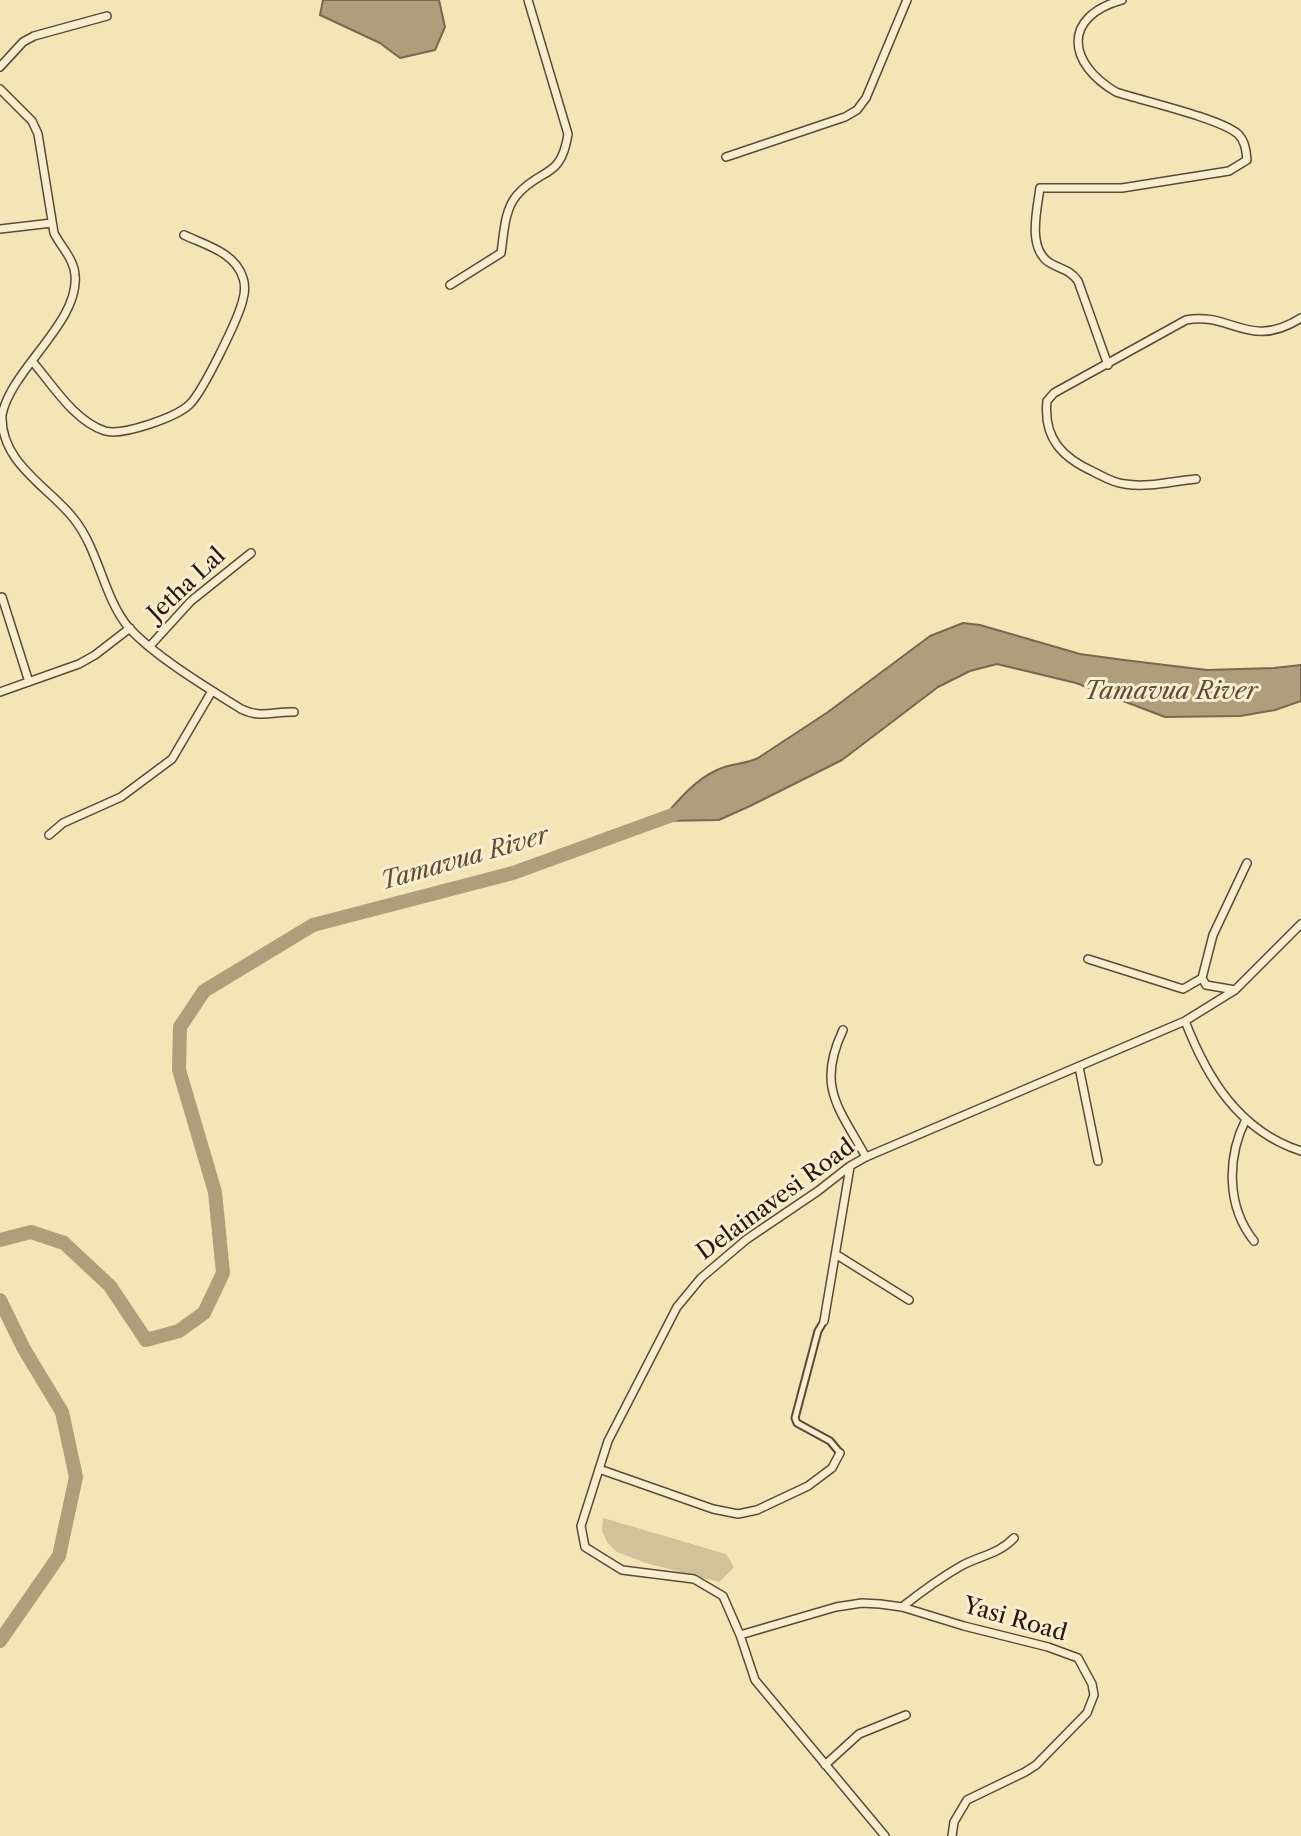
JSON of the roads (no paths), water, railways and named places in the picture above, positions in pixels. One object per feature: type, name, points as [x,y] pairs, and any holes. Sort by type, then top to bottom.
[{"type":"street","points":[[450,285],[500,253],[506,219],[516,196],[562,160],[568,134],[528,0]]},
{"type":"street","points":[[726,157],[830,124],[857,110],[866,98],[907,0]]},
{"type":"street","points":[[1108,365],[1078,281],[1072,272],[1054,265],[1040,253],[1035,229],[1040,188],[1122,188],[1229,171],[1247,160],[1246,147],[1239,135],[1221,125],[1116,92],[1102,84],[1091,72],[1079,48],[1083,21],[1103,6],[1122,0]]},
{"type":"street","points":[[0,66],[23,42],[34,36],[107,16]]},
{"type":"street","points":[[0,89],[32,121],[38,134],[52,223],[60,246],[71,260],[75,283],[72,298],[62,318],[13,387],[6,402],[2,414],[2,438],[8,452],[32,481],[54,498],[74,519],[96,557],[121,616],[130,628],[212,691],[249,713],[270,715],[294,712]]},
{"type":"street","points":[[0,229],[52,223]]},
{"type":"street","points":[[32,360],[78,414],[104,430],[129,429],[167,418],[187,406],[207,377],[239,312],[244,295],[243,278],[233,262],[220,251],[184,235]]},
{"type":"street","points":[[1196,480],[1124,484],[1082,468],[1063,453],[1048,428],[1047,401],[1054,393],[1186,320],[1213,321],[1269,332],[1284,328],[1301,318]]},
{"type":"street","name":"Jetha Lal","points":[[150,646],[191,601],[251,553]]},
{"type":"street","points":[[2,597],[29,682]]},
{"type":"street","points":[[0,692],[71,668],[130,628]]},
{"type":"street","points":[[49,835],[63,823],[121,796],[172,759],[212,691]]},
{"type":"street","points":[[1235,990],[1206,985],[1202,978],[1213,935],[1247,863]]},
{"type":"street","name":"Delainavesi Road","points":[[885,1836],[755,1680],[723,1596],[694,1579],[622,1570],[585,1547],[581,1526],[608,1441],[677,1307],[701,1278],[747,1239],[866,1157],[1185,1021],[1235,990],[1301,924]]},
{"type":"street","points":[[1088,959],[1183,989],[1202,978]]},
{"type":"street","points":[[1185,1021],[1210,1076],[1246,1119],[1268,1135],[1301,1151]]},
{"type":"street","points":[[843,1030],[833,1050],[829,1077],[831,1094],[866,1157]]},
{"type":"street","points":[[1079,1067],[1098,1161]]},
{"type":"street","points":[[1246,1119],[1235,1145],[1232,1175],[1242,1221],[1254,1241]]},
{"type":"street","points":[[599,1469],[713,1509],[738,1514],[757,1510],[808,1486],[832,1468],[840,1452],[830,1441],[797,1423],[795,1419],[818,1331],[824,1321],[850,1166]]},
{"type":"street","points":[[837,1255],[909,1300]]},
{"type":"street","points":[[902,1607],[964,1564],[995,1553],[1014,1538]]},
{"type":"street","name":"Yasi Road","points":[[740,1635],[836,1607],[862,1603],[902,1607],[1078,1658],[1092,1684],[1094,1695],[1081,1721],[1025,1772],[967,1800],[954,1822],[952,1836]]},
{"type":"street","points":[[825,1765],[864,1731],[906,1715]]},
{"type":"water","points":[[323,0],[439,0],[445,27],[435,50],[400,58],[380,43],[320,15]]},
{"type":"water","name":"Tamavua River","points":[[963,623],[980,625],[1080,654],[1124,660],[1207,670],[1301,665],[1301,701],[1275,710],[1240,716],[1165,717],[1076,683],[997,664],[970,671],[938,687],[842,760],[750,806],[719,820],[660,821],[700,780],[722,768],[758,758],[828,712],[930,636]]},
{"type":"waterway","name":"Tamavua River","points":[[0,1240],[31,1232],[64,1243],[110,1286],[146,1340],[179,1331],[204,1313],[223,1273],[215,1192],[179,1070],[180,1027],[204,991],[313,925],[513,873],[675,814]]},
{"type":"waterway","name":"Tamavua River","points":[[0,1300],[24,1349],[62,1412],[76,1477],[59,1556],[0,1641]]}]
